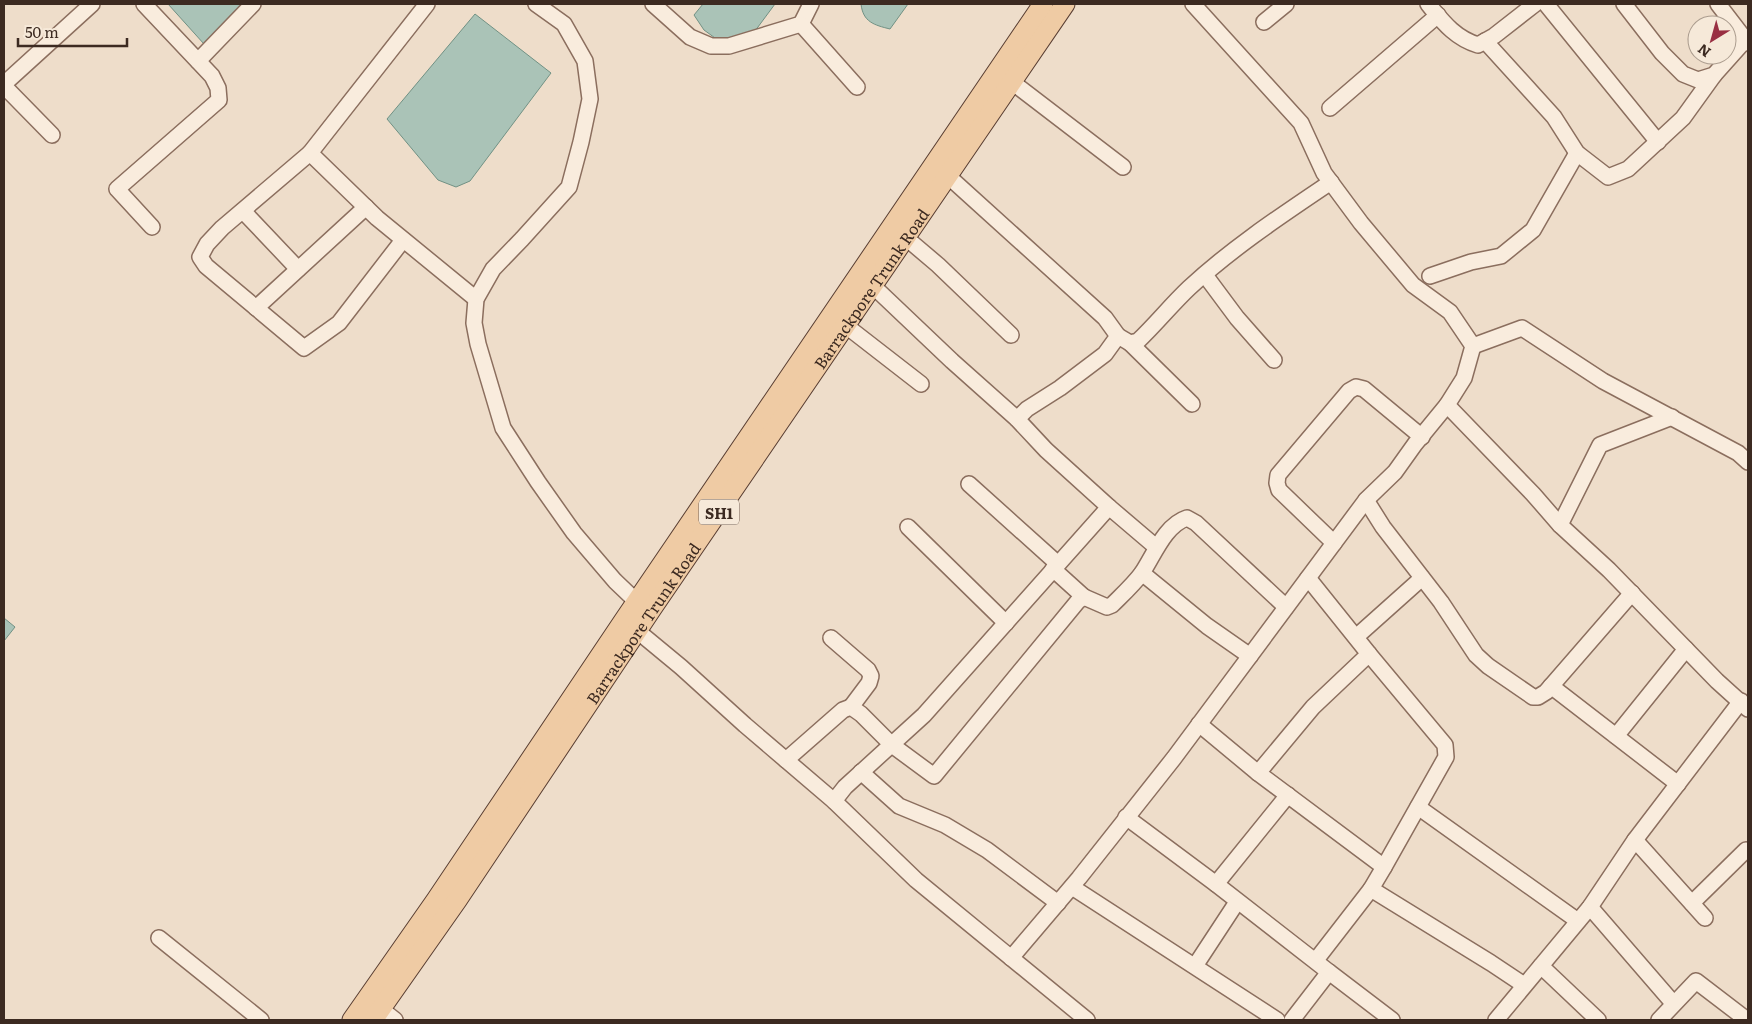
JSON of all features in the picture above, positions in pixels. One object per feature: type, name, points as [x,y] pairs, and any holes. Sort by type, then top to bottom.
[{"type":"main road","name":"Barrackpore Trunk Road","points":[[383,1017],[631,626],[637,602],[1043,4]]},
{"type":"main road","name":"Barrackpore Trunk Road","points":[[352,1020],[846,325],[1066,4]]},
{"type":"street","points":[[52,135],[4,85],[92,4]]},
{"type":"street","points":[[144,4],[212,76],[218,88],[219,100],[117,189],[152,227]]},
{"type":"street","points":[[198,62],[254,4]]},
{"type":"street","points":[[403,240],[339,323],[304,348],[206,266],[200,257],[206,244],[310,153],[427,4]]},
{"type":"street","points":[[462,324],[493,269],[569,187],[584,125],[590,99],[585,61],[564,24],[536,4]]},
{"type":"street","points":[[653,4],[690,37],[711,46],[729,46],[801,24],[811,4]]},
{"type":"street","points":[[1010,958],[1072,887],[1199,724],[1366,500],[1395,472],[1447,405],[1464,378],[1473,346],[1450,312],[1413,285],[1361,223],[1324,173],[1301,123],[1193,4]]},
{"type":"street","points":[[1264,22],[1286,4]]},
{"type":"street","points":[[1428,4],[1449,28],[1464,41],[1478,45],[1535,4]]},
{"type":"street","points":[[1546,4],[1658,142]]},
{"type":"street","points":[[1624,4],[1682,74],[1698,80],[1714,75]]},
{"type":"street","points":[[1485,41],[1554,118],[1577,153],[1608,177],[1628,169],[1683,118],[1714,75],[1747,40],[1718,4]]},
{"type":"street","points":[[1330,108],[1438,15]]},
{"type":"street","points":[[801,24],[857,87]]},
{"type":"street","points":[[1012,82],[1123,167]]},
{"type":"street","points":[[310,153],[366,207],[475,303]]},
{"type":"street","points":[[1430,276],[1471,262],[1501,256],[1533,230],[1577,153]]},
{"type":"street","points":[[948,176],[1105,318],[1124,339],[1192,404]]},
{"type":"street","points":[[1018,419],[1027,409],[1060,388],[1124,339],[1138,341],[1205,274],[1265,226],[1330,182]]},
{"type":"street","points":[[256,308],[366,207]]},
{"type":"street","points":[[243,211],[298,269]]},
{"type":"street","points":[[905,237],[938,266],[1010,336]]},
{"type":"street","points":[[1205,274],[1237,318],[1274,360]]},
{"type":"street","points":[[872,285],[952,361],[1018,419],[1046,450],[1108,507],[1156,547]]},
{"type":"street","points":[[475,303],[474,323],[478,344],[503,428],[574,533],[615,581],[637,602]]},
{"type":"street","points":[[846,325],[921,384]]},
{"type":"street","points":[[1473,346],[1522,328],[1603,381],[1738,453],[1748,462]]},
{"type":"street","points":[[1334,543],[1279,490],[1277,483],[1278,475],[1349,391],[1356,387],[1364,389],[1422,437]]},
{"type":"street","points":[[1447,405],[1533,494],[1560,525],[1609,570],[1717,681],[1744,705],[1678,784],[1635,840],[1590,907],[1496,1020]]},
{"type":"street","points":[[1560,525],[1600,446],[1672,417]]},
{"type":"street","points":[[969,484],[1056,567],[1084,597],[1107,607],[1112,605],[1142,573],[1156,547],[1179,521],[1187,518],[1196,523],[1286,607]]},
{"type":"street","points":[[1366,500],[1383,527],[1441,602],[1476,655],[1488,666],[1533,697],[1538,698],[1551,686],[1632,593]]},
{"type":"street","points":[[834,801],[845,787],[924,715],[1108,507]]},
{"type":"street","points":[[908,527],[1006,623]]},
{"type":"street","points":[[1142,573],[1206,626],[1250,656]]},
{"type":"street","points":[[1308,578],[1447,748],[1446,757],[1371,889],[1316,960]]},
{"type":"street","points":[[1356,637],[1422,578]]},
{"type":"street","points":[[851,707],[861,714],[892,745],[934,776],[1056,627],[1078,601],[1084,597]]},
{"type":"street","points":[[631,626],[681,667],[834,801],[916,880],[1087,1020]]},
{"type":"street","points":[[786,760],[843,710],[851,707],[869,683],[871,676],[868,670],[831,638]]},
{"type":"street","points":[[1616,736],[1686,649]]},
{"type":"street","points":[[1258,773],[1313,707],[1369,654]]},
{"type":"street","points":[[1551,686],[1678,784]]},
{"type":"street","points":[[1199,724],[1258,773],[1384,867]]},
{"type":"street","points":[[861,772],[899,806],[945,825],[962,835],[1008,865],[1058,903]]},
{"type":"street","points":[[1216,884],[1288,795]]},
{"type":"street","points":[[1418,807],[1578,921]]},
{"type":"street","points":[[1126,817],[1316,960],[1392,1020]]},
{"type":"street","points":[[1635,840],[1705,918]]},
{"type":"street","points":[[1692,903],[1746,850]]},
{"type":"street","points":[[1072,887],[1277,1020]]},
{"type":"street","points":[[1371,889],[1491,963],[1524,986]]},
{"type":"street","points":[[1195,966],[1237,902]]},
{"type":"street","points":[[1590,907],[1673,1003]]},
{"type":"street","points":[[159,938],[261,1020]]},
{"type":"street","points":[[1541,966],[1598,1020]]},
{"type":"street","points":[[1292,1020],[1329,972]]},
{"type":"street","points":[[1659,1020],[1673,1003],[1696,981],[1746,1020]]},
{"type":"shaded area","points":[[168,4],[246,4],[204,44]]},
{"type":"shaded area","points":[[703,4],[775,4],[755,31],[722,43],[704,30],[694,15]]},
{"type":"shaded area","points":[[861,4],[908,4],[890,29],[870,22],[864,15]]},
{"type":"shaded area","points":[[475,14],[551,73],[470,181],[456,187],[438,180],[387,119]]},
{"type":"shaded area","points":[[4,618],[15,627],[4,641]]}]
